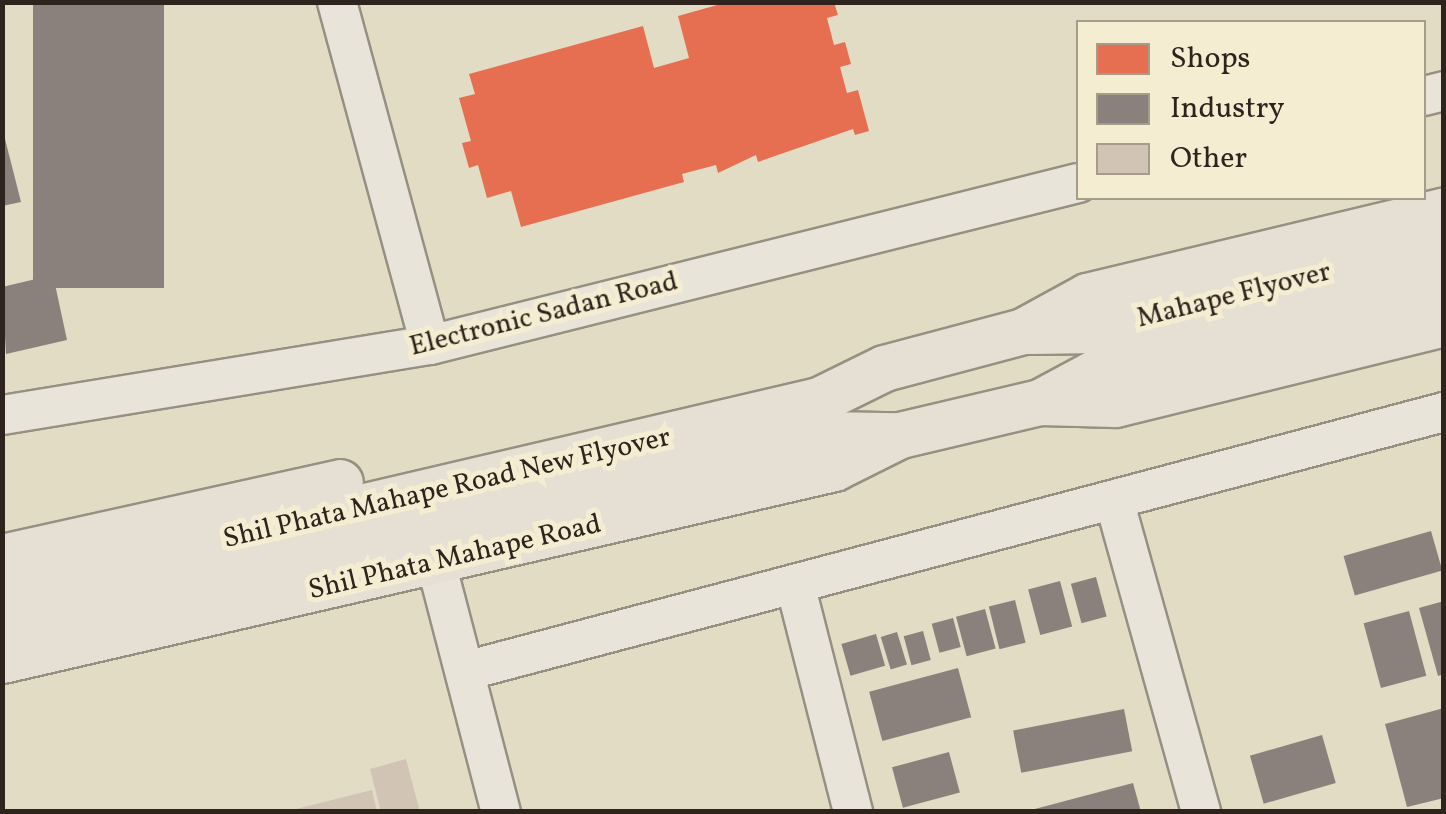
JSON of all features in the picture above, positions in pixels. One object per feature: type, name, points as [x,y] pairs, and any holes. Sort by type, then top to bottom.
[{"type":"main road","points":[[2,557],[813,372],[884,368],[1022,331],[1087,296],[1444,210]]},
{"type":"main road","name":"Mahape Flyover","points":[[1040,402],[1100,348],[1444,245]]},
{"type":"main road","name":"Mahape Flyover","points":[[1022,331],[1100,348],[1444,282]]},
{"type":"main road","points":[[900,435],[1040,402],[1115,404],[1444,323]]},
{"type":"main road","name":"Shil Phata Mahape Road New Flyover","points":[[2,626],[823,417],[884,368]]},
{"type":"main road","name":"Shil Phata Mahape Road New Flyover","points":[[2,591],[823,417],[900,435]]},
{"type":"main road","name":"Shil Phata Mahape Road","points":[[2,660],[834,468],[900,435]]},
{"type":"street","points":[[337,2],[430,346]]},
{"type":"street","name":"Electronic Sadan Road","points":[[2,415],[430,346],[1076,183]]},
{"type":"street","points":[[465,672],[1444,412]]},
{"type":"street","points":[[1114,500],[1201,812]]},
{"type":"street","points":[[436,562],[502,812]]},
{"type":"street","points":[[795,584],[853,812]]},
{"type":"building: Shops","points":[[728,2],[834,2],[838,15],[827,18],[834,45],[845,42],[851,64],[840,67],[847,93],[858,90],[869,131],[855,135],[853,129],[758,162],[756,155],[718,173],[716,165],[682,174],[684,182],[521,227],[511,191],[487,198],[478,165],[469,168],[462,143],[471,141],[459,98],[475,94],[469,74],[643,26],[654,68],[689,58],[678,16]]},
{"type":"building: Industry","points":[[33,2],[164,2],[164,288],[33,288]]},
{"type":"building: Industry","points":[[2,127],[21,202],[2,206]]},
{"type":"building: Industry","points":[[53,275],[67,340],[6,354],[2,287]]},
{"type":"building: Industry","points":[[1431,531],[1442,570],[1355,595],[1344,556]]},
{"type":"building: Industry","points":[[1096,577],[1107,617],[1081,623],[1071,584]]},
{"type":"building: Industry","points":[[1060,581],[1072,626],[1040,635],[1028,590]]},
{"type":"building: Industry","points":[[1015,600],[1026,643],[999,649],[989,607]]},
{"type":"building: Industry","points":[[1444,601],[1444,674],[1438,676],[1419,608]]},
{"type":"building: Industry","points":[[985,609],[996,649],[967,656],[956,617]]},
{"type":"building: Industry","points":[[1409,611],[1426,676],[1381,688],[1364,623]]},
{"type":"building: Industry","points":[[953,618],[961,647],[940,653],[932,624]]},
{"type":"building: Industry","points":[[923,631],[931,660],[911,665],[904,636]]},
{"type":"building: Industry","points":[[897,632],[907,665],[891,669],[881,637]]},
{"type":"building: Industry","points":[[876,634],[885,666],[850,676],[841,644]]},
{"type":"building: Industry","points":[[958,668],[971,717],[882,741],[869,692]]},
{"type":"building: Industry","points":[[1444,708],[1444,798],[1407,807],[1385,724]]},
{"type":"building: Industry","points":[[1124,709],[1132,751],[1021,773],[1013,731]]},
{"type":"building: Industry","points":[[1322,735],[1336,783],[1264,804],[1250,756]]},
{"type":"building: Industry","points":[[949,752],[960,793],[903,808],[892,767]]},
{"type":"building: Industry","points":[[1133,783],[1141,812],[1031,812],[1031,810]]},
{"type":"building: Other","points":[[406,759],[420,812],[381,812],[370,769]]},
{"type":"building: Other","points":[[372,790],[377,812],[292,812],[292,810]]}]
